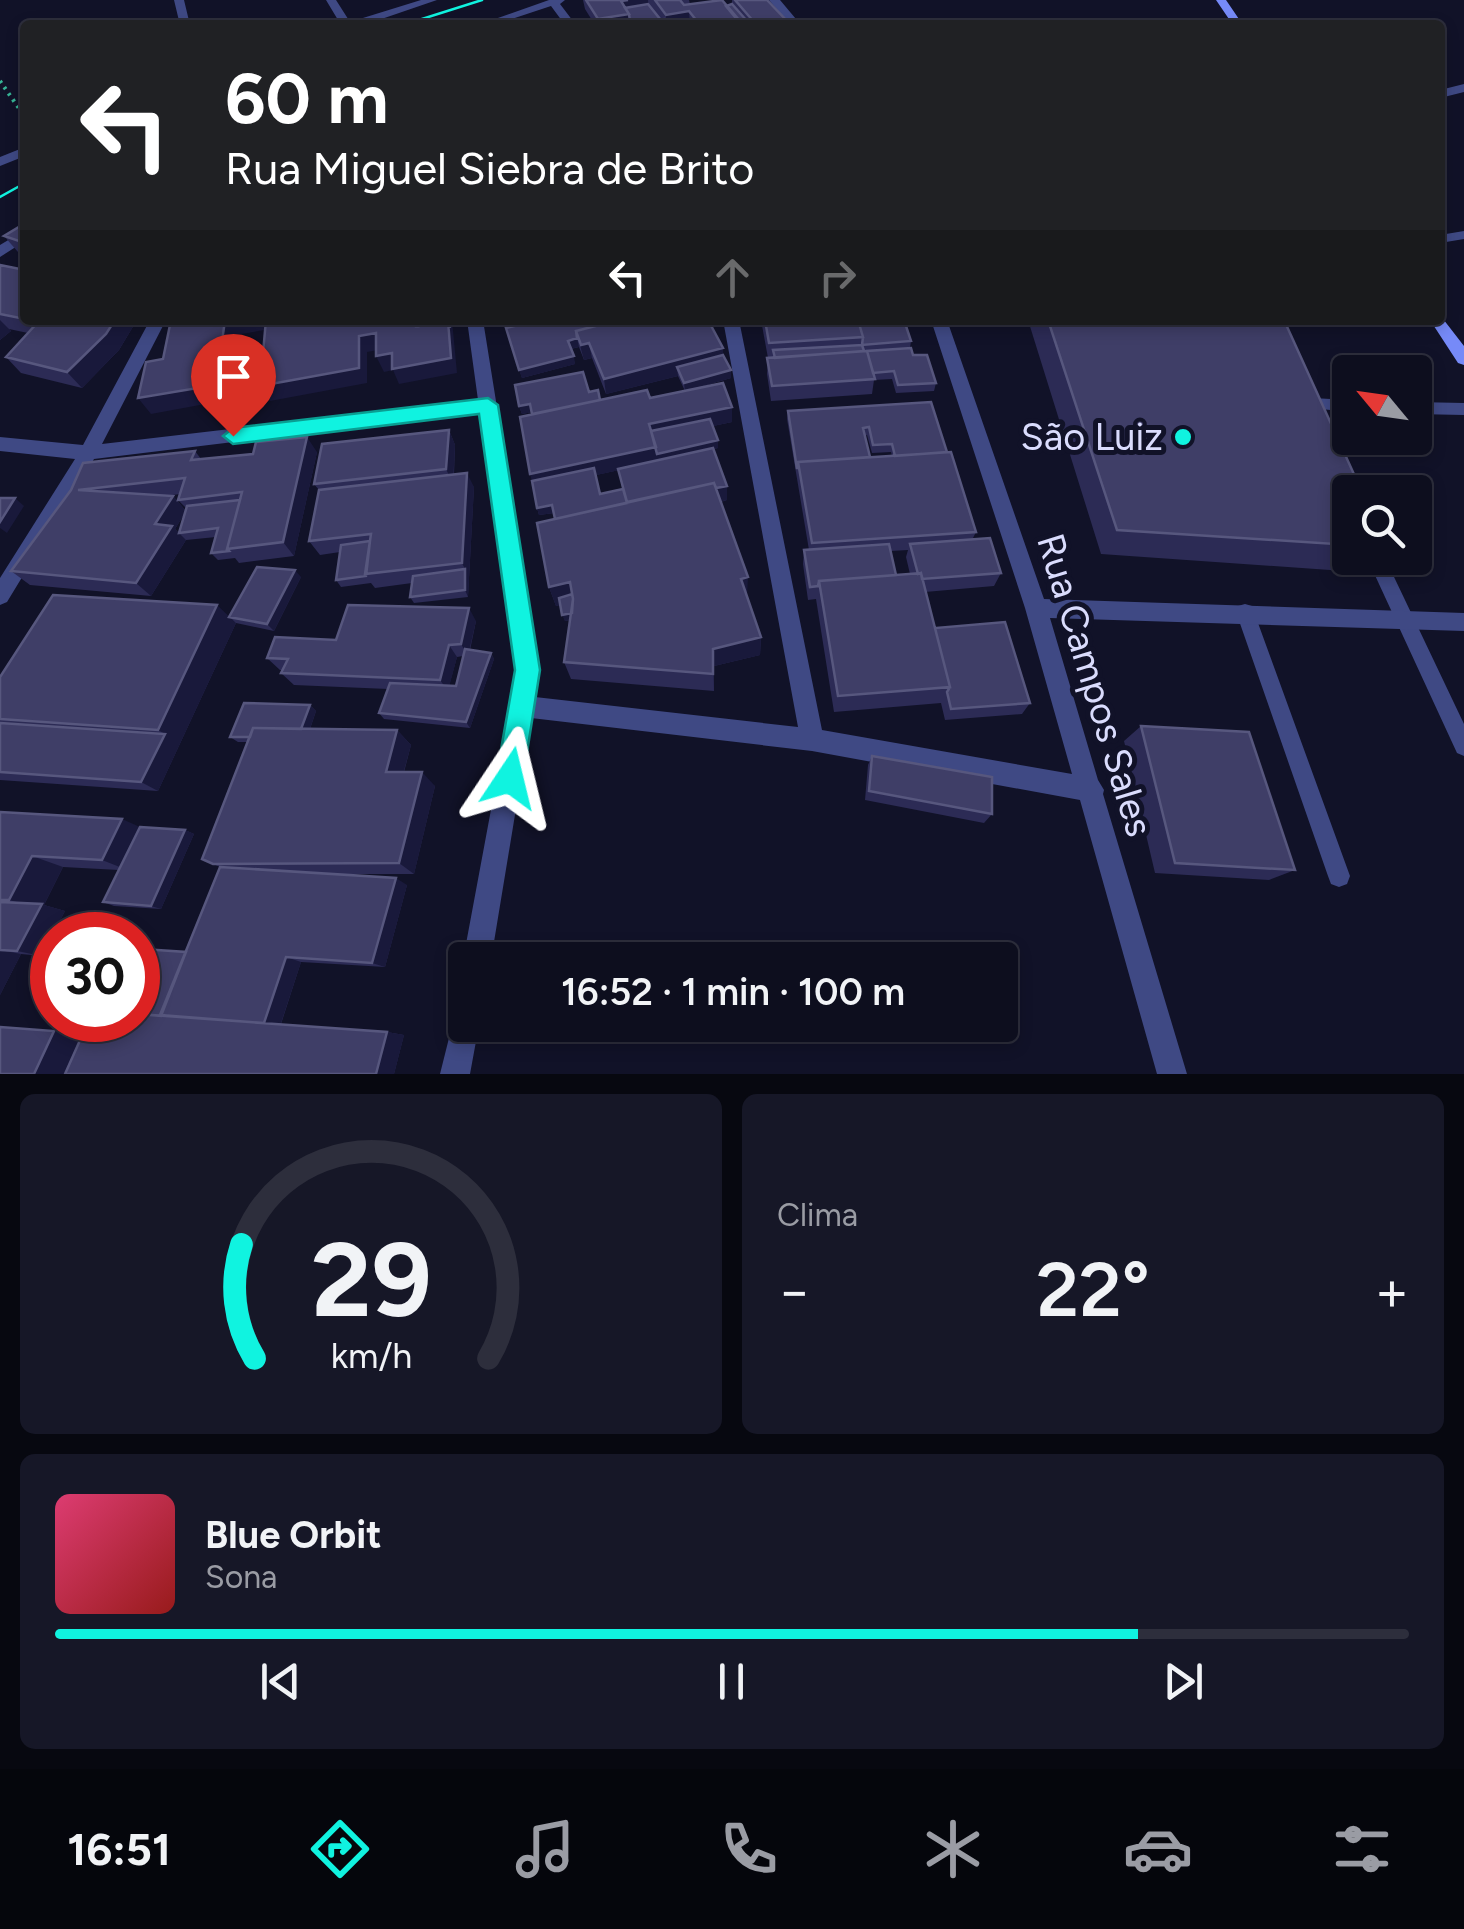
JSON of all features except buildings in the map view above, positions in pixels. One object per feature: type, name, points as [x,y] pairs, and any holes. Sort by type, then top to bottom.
[{"type":"main road","points":[[1441,325],[1464,359]]},
{"type":"street","points":[[366,20],[432,0]]},
{"type":"street","points":[[774,0],[792,20]]},
{"type":"street","points":[[498,20],[557,1]]},
{"type":"street","points":[[0,596],[88,453],[155,325]]},
{"type":"street","points":[[477,325],[528,670],[481,942]]},
{"type":"street","points":[[732,325],[812,740]]},
{"type":"street","name":"Rua Campos Sales","points":[[941,325],[1036,608],[1172,1074]]},
{"type":"street","points":[[0,444],[88,453],[488,405]]},
{"type":"street","points":[[1036,608],[1464,622]]},
{"type":"street","points":[[522,706],[812,740],[1092,790]]},
{"type":"street","points":[[455,1074],[461,1042]]},
{"type":"lane","points":[[1306,403],[1332,405]]},
{"type":"lane","points":[[1432,408],[1464,409]]},
{"type":"lane","points":[[1384,575],[1464,746]]},
{"type":"lane","points":[[1245,612],[1339,876]]},
{"type":"path","points":[[0,81],[20,111]]},
{"type":"tram line","points":[[419,20],[482,0]]},
{"type":"tram line","points":[[0,197],[20,186]]},
{"type":"place","name":"São Luiz","points":[[1183,437]]},
{"type":"route","points":[[233,436],[488,405],[528,670],[510,778]]}]
